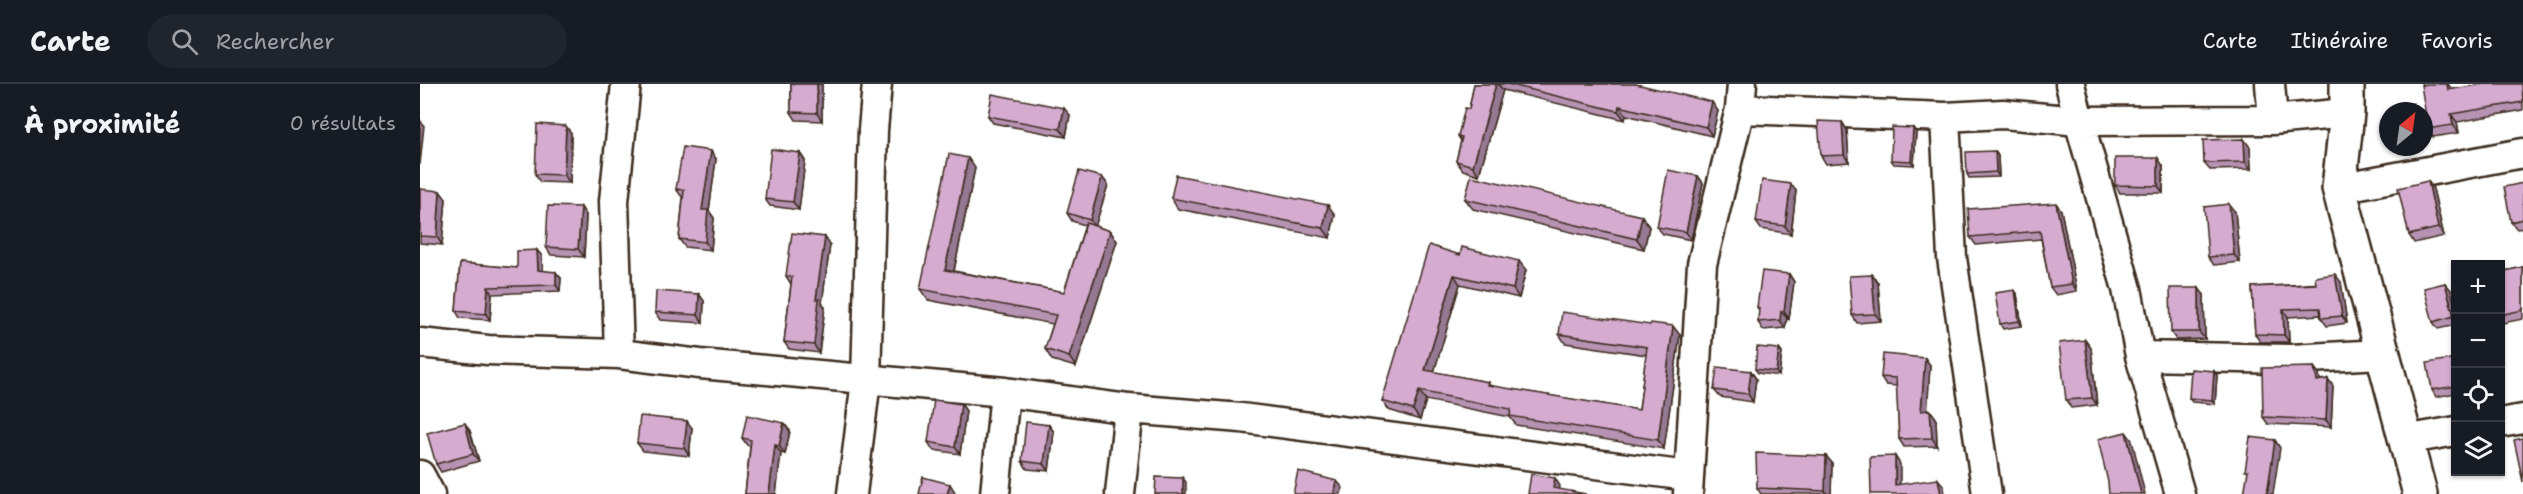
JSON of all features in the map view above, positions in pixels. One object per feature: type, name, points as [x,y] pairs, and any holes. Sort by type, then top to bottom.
[{"type":"street","points":[[619,354],[614,201],[626,84]]},
{"type":"street","points":[[852,494],[866,380],[873,130],[877,84]]},
{"type":"street","points":[[2070,84],[2127,289],[2140,356],[2180,494]]},
{"type":"street","points":[[2270,84],[2272,120]]},
{"type":"street","points":[[420,344],[488,350],[619,354],[700,364],[1005,392],[1129,409],[1241,418],[1688,485],[1702,264],[1741,96],[1945,117],[2003,114],[2079,121],[2272,120],[2347,99],[2339,188],[2381,354],[2420,494]]},
{"type":"street","points":[[1945,117],[1952,258],[1988,494]]},
{"type":"street","points":[[2339,188],[2523,153]]},
{"type":"street","points":[[2140,356],[2291,359],[2381,354]]},
{"type":"street","points":[[994,494],[1005,392]]},
{"type":"street","points":[[1120,494],[1129,409]]},
{"type":"street","points":[[2505,422],[2523,419]]},
{"type":"street","points":[[2404,440],[2451,432]]},
{"type":"street","points":[[420,475],[430,494]]},
{"type":"building","points":[[791,84],[817,84],[817,113],[791,112]]},
{"type":"building","points":[[1474,84],[1496,84],[1473,166],[1456,161],[1462,137],[1458,136],[1465,108],[1469,109]]},
{"type":"building","points":[[1508,84],[1636,84],[1712,102],[1706,127],[1619,106],[1618,111]]},
{"type":"building","points":[[2447,84],[2448,90],[2484,84],[2522,84],[2523,102],[2451,114],[2453,125],[2433,128],[2433,102],[2424,102],[2421,85]]},
{"type":"building","points":[[992,94],[1064,108],[1060,129],[988,116]]},
{"type":"building","points":[[1818,121],[1842,122],[1844,155],[1821,156]]},
{"type":"building","points":[[537,124],[566,126],[564,175],[535,174]]},
{"type":"building","points":[[1892,127],[1913,128],[1911,161],[1891,160]]},
{"type":"building","points":[[2244,139],[2245,162],[2204,163],[2203,140]]},
{"type":"building","points":[[683,147],[711,151],[702,210],[708,210],[705,242],[679,239],[684,190],[676,189]]},
{"type":"building","points":[[771,149],[800,153],[793,202],[765,199]]},
{"type":"building","points":[[1995,151],[1996,172],[1967,174],[1966,152]]},
{"type":"building","points":[[949,154],[968,158],[945,270],[1064,292],[1086,223],[1110,231],[1069,357],[1045,349],[1056,315],[920,289]]},
{"type":"building","points":[[2115,158],[2158,158],[2158,186],[2115,185]]},
{"type":"building","points":[[1668,170],[1698,176],[1686,232],[1657,227]]},
{"type":"building","points":[[1079,171],[1102,177],[1090,220],[1067,213]]},
{"type":"building","points":[[1176,175],[1328,205],[1323,228],[1171,198]]},
{"type":"building","points":[[1471,176],[1642,216],[1637,239],[1465,199]]},
{"type":"building","points":[[1762,180],[1791,184],[1785,226],[1756,222]]},
{"type":"building","points":[[2428,181],[2438,228],[2409,235],[2398,188]]},
{"type":"building","points":[[2523,183],[2523,219],[2511,222],[2504,187]]},
{"type":"building","points":[[420,189],[440,191],[437,237],[420,236]]},
{"type":"building","points":[[2056,203],[2072,284],[2050,287],[2040,231],[1970,237],[1968,209]]},
{"type":"building","points":[[2229,204],[2234,255],[2208,257],[2204,207]]},
{"type":"building","points":[[548,206],[581,207],[578,249],[546,247]]},
{"type":"building","points":[[792,233],[825,237],[816,299],[819,299],[814,345],[784,342],[792,277],[786,276]]},
{"type":"building","points":[[1429,245],[1460,255],[1462,247],[1519,261],[1513,289],[1454,275],[1425,370],[1488,382],[1487,385],[1639,410],[1647,347],[1559,334],[1562,312],[1650,325],[1651,323],[1673,326],[1658,440],[1510,416],[1511,409],[1419,391],[1413,410],[1382,401]]},
{"type":"building","points":[[537,250],[538,270],[556,272],[556,285],[488,287],[486,314],[456,311],[460,263],[517,268],[517,251]]},
{"type":"building","points":[[2523,267],[2523,310],[2505,314],[2505,271]]},
{"type":"building","points":[[1762,271],[1789,274],[1784,311],[1781,311],[1780,320],[1758,322],[1759,308],[1757,307]]},
{"type":"building","points":[[2335,274],[2342,316],[2321,318],[2320,308],[2283,309],[2284,335],[2255,334],[2252,287],[2316,284],[2315,277]]},
{"type":"building","points":[[1872,275],[1875,314],[1852,315],[1849,276]]},
{"type":"building","points":[[2445,283],[2451,305],[2451,317],[2433,322],[2424,288]]},
{"type":"building","points":[[2170,288],[2199,288],[2199,332],[2171,332]]},
{"type":"building","points":[[2015,290],[2019,321],[2000,324],[1995,293]]},
{"type":"building","points":[[656,291],[699,294],[698,315],[655,312]]},
{"type":"building","points":[[2085,340],[2092,398],[2066,400],[2059,343]]},
{"type":"building","points":[[1757,347],[1779,349],[1776,372],[1755,369]]},
{"type":"building","points":[[1883,354],[1925,358],[1921,411],[1930,410],[1932,438],[1899,439],[1896,378],[1881,377]]},
{"type":"building","points":[[2451,359],[2451,387],[2432,390],[2427,363]]},
{"type":"building","points":[[1717,367],[1751,371],[1748,394],[1714,390]]},
{"type":"building","points":[[2314,367],[2317,381],[2328,379],[2326,420],[2263,417],[2262,368]]},
{"type":"building","points":[[2191,369],[2214,371],[2212,400],[2189,398]]},
{"type":"building","points":[[934,400],[961,404],[955,447],[928,442]]},
{"type":"building","points":[[747,415],[784,423],[779,446],[775,445],[769,494],[745,494],[751,440],[742,438]]},
{"type":"building","points":[[640,416],[687,421],[684,448],[637,443]]},
{"type":"building","points":[[1026,422],[1049,425],[1044,464],[1022,461]]},
{"type":"building","points":[[465,423],[473,454],[436,464],[427,433]]},
{"type":"building","points":[[2126,432],[2141,494],[2109,494],[2098,439]]},
{"type":"building","points":[[2250,437],[2275,440],[2267,494],[2244,494]]},
{"type":"building","points":[[2523,438],[2523,482],[2514,440]]},
{"type":"building","points":[[1756,453],[1826,456],[1825,491],[1757,488]]},
{"type":"building","points":[[1895,456],[1895,485],[1938,479],[1941,494],[1871,494],[1870,457]]},
{"type":"building","points":[[1298,471],[1337,481],[1334,494],[1293,494]]},
{"type":"building","points":[[1531,474],[1555,478],[1553,488],[1586,494],[1528,494]]},
{"type":"building","points":[[923,477],[950,484],[947,494],[919,494]]},
{"type":"building","points":[[1156,477],[1183,478],[1183,494],[1155,494]]}]
